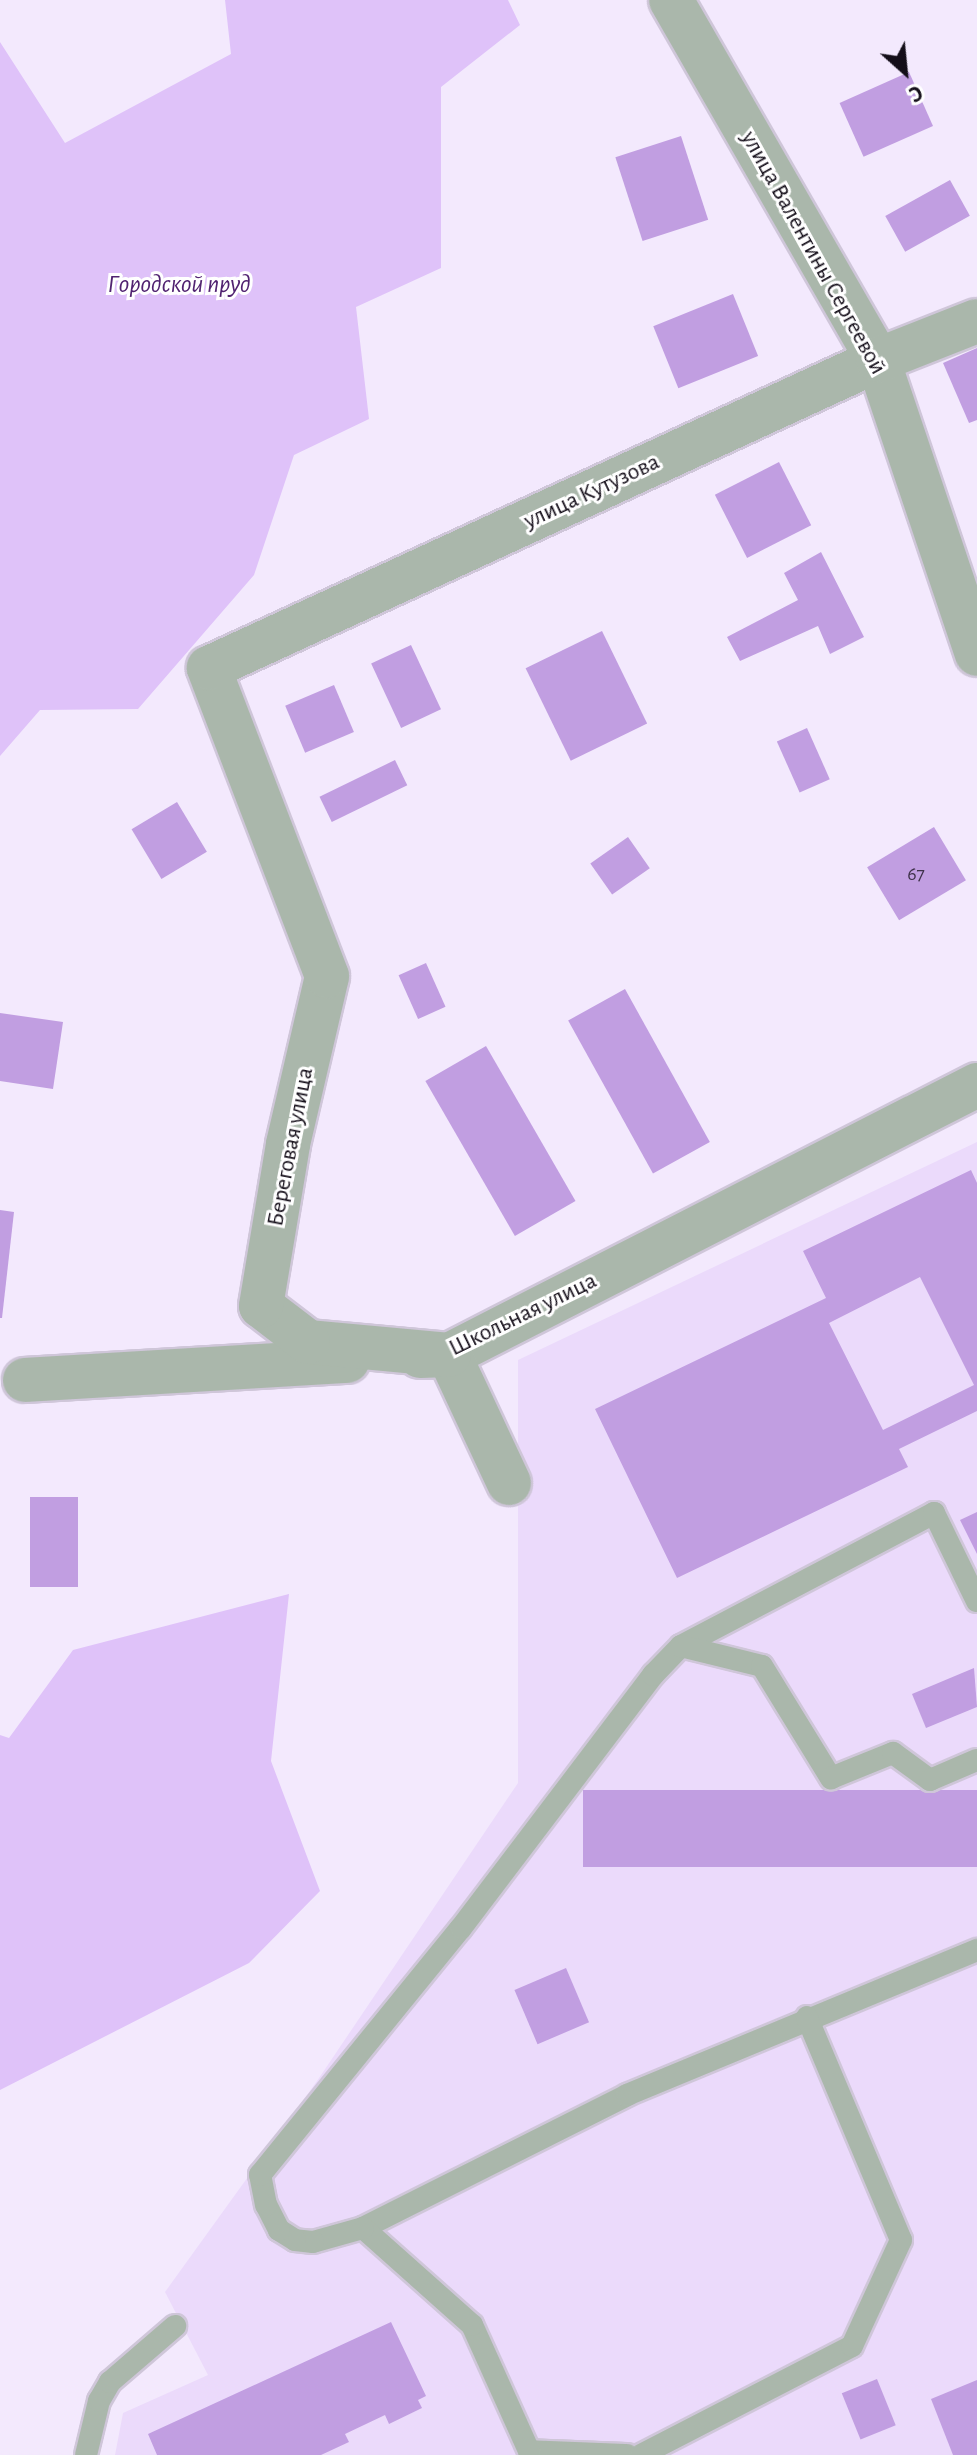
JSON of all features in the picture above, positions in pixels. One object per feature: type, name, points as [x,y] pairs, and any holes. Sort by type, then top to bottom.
[{"type":"street","name":"улица Валентины Сергеевой","points":[[671,0],[878,360],[977,654]]},
{"type":"street","name":"улица Кутузова","points":[[209,668],[878,360],[977,321]]},
{"type":"street","name":"Береговая улица","points":[[209,668],[327,976],[288,1144],[261,1306],[308,1342],[449,1355]]},
{"type":"street","name":"Школьная улица","points":[[25,1380],[449,1355],[977,1085]]},
{"type":"street","points":[[449,1355],[509,1483]]},
{"type":"lane","points":[[977,1601],[934,1513],[681,1646],[653,1675],[461,1928],[260,2175],[266,2205],[279,2230],[295,2240],[313,2242],[363,2228],[516,2147],[807,2017],[977,1950]]},
{"type":"lane","points":[[681,1646],[762,1666],[831,1778],[893,1753],[930,1780],[977,1760]]},
{"type":"lane","points":[[641,2455],[852,2346],[901,2240],[807,2017]]},
{"type":"lane","points":[[363,2228],[472,2325],[523,2453],[627,2455]]},
{"type":"lane","points":[[86,2455],[99,2401],[110,2382],[175,2326]]},
{"type":"shaded area","points":[[977,1142],[977,2455],[115,2455],[123,2413],[208,2375],[165,2292],[317,2081],[518,1783],[518,1360]]},
{"type":"water","name":"Городской пруд","points":[[225,0],[508,0],[520,25],[441,87],[441,268],[356,307],[369,419],[294,455],[254,575],[138,709],[40,710],[0,756],[0,42],[65,143],[231,54]]},
{"type":"water","points":[[289,1594],[271,1761],[320,1891],[249,1963],[0,2090],[0,1735],[9,1738],[73,1650]]},
{"type":"building","points":[[909,72],[933,126],[864,157],[840,103]]},
{"type":"building","points":[[681,136],[708,220],[643,241],[615,157]]},
{"type":"building","points":[[950,180],[970,216],[905,252],[885,216]]},
{"type":"building","points":[[733,294],[758,356],[678,388],[653,326]]},
{"type":"building","points":[[977,348],[977,420],[969,423],[943,363]]},
{"type":"building","points":[[779,462],[811,525],[747,558],[715,495]]},
{"type":"building","points":[[821,552],[864,637],[830,654],[818,626],[740,661],[727,637],[798,600],[784,573]]},
{"type":"building","points":[[602,631],[647,724],[571,761],[526,668]]},
{"type":"building","points":[[411,645],[441,709],[401,728],[371,664]]},
{"type":"building","points":[[334,685],[354,732],[305,753],[285,706]]},
{"type":"building","points":[[807,728],[830,779],[800,793],[777,741]]},
{"type":"building","points":[[395,760],[407,785],[332,822],[320,797]]},
{"type":"building","points":[[177,802],[207,852],[161,879],[132,829]]},
{"type":"building","points":[[934,827],[966,880],[899,920],[867,867]]},
{"type":"building","points":[[628,837],[650,868],[612,895],[590,863]]},
{"type":"building","points":[[426,963],[446,1007],[418,1019],[399,975]]},
{"type":"building","points":[[625,989],[710,1142],[653,1174],[568,1021]]},
{"type":"building","points":[[0,1013],[63,1022],[53,1089],[0,1081]]},
{"type":"building","points":[[486,1046],[576,1201],[515,1236],[425,1081]]},
{"type":"building","points":[[971,1170],[977,1183],[977,1411],[899,1449],[908,1467],[677,1578],[595,1409],[826,1298],[803,1251]],"holes":[[[920,1277],[974,1385],[883,1430],[829,1323]]]},
{"type":"building","points":[[0,1210],[14,1212],[2,1318],[0,1318]]},
{"type":"building","points":[[30,1497],[78,1497],[78,1587],[30,1587]]},
{"type":"building","points":[[977,1512],[977,1554],[960,1520]]},
{"type":"building","points":[[974,1668],[977,1707],[926,1728],[912,1694]]},
{"type":"building","points":[[583,1790],[977,1790],[977,1867],[583,1867]]},
{"type":"building","points":[[566,1968],[589,2022],[538,2044],[514,1990]]},
{"type":"building","points":[[391,2322],[426,2396],[418,2400],[422,2408],[389,2424],[385,2415],[345,2434],[349,2442],[321,2455],[157,2455],[148,2434]]},
{"type":"building","points":[[877,2379],[896,2425],[860,2440],[842,2393]]},
{"type":"building","points":[[977,2380],[977,2455],[953,2455],[931,2399]]}]
